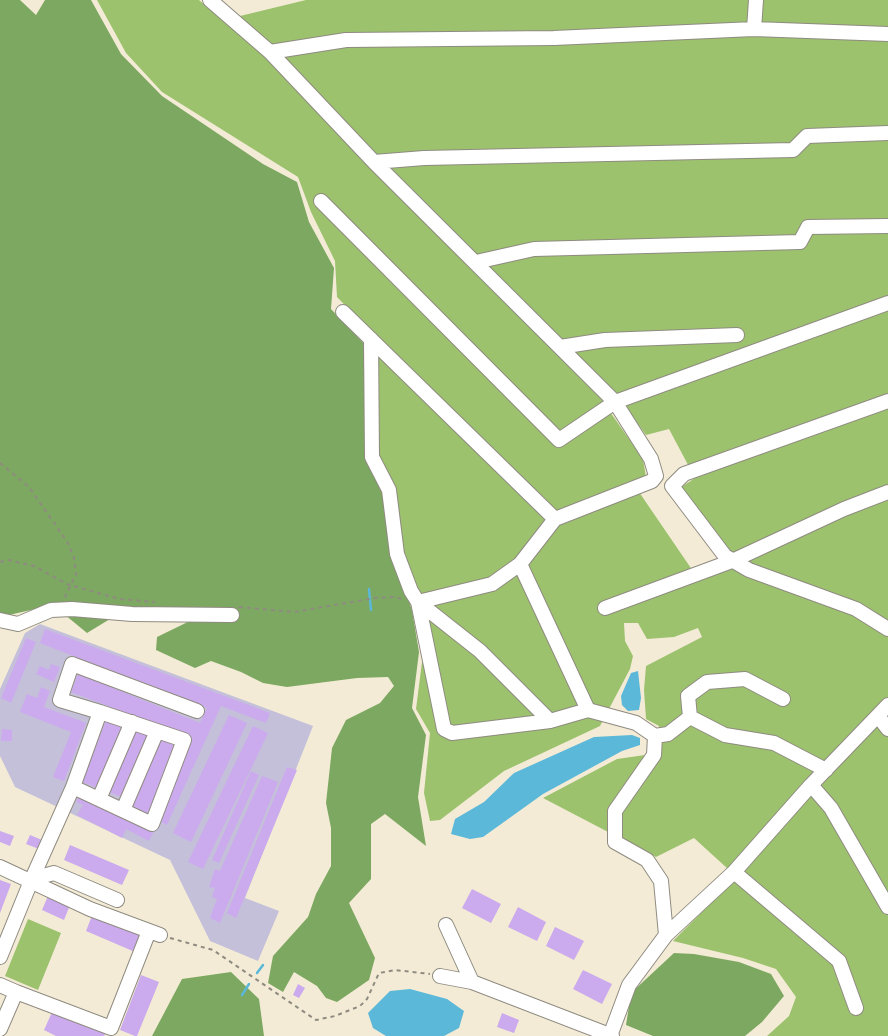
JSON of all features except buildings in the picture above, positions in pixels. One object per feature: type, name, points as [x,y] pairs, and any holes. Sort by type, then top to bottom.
[{"type":"street","points":[[210,0],[270,52],[374,162],[615,402],[650,459],[656,476],[652,481],[555,519],[520,564],[492,584],[418,602]]},
{"type":"street","points":[[754,29],[756,0]]},
{"type":"street","points":[[270,52],[346,40],[554,38],[754,29],[888,34]]},
{"type":"street","points":[[374,162],[424,158],[793,150],[807,136],[888,133]]},
{"type":"street","points":[[321,201],[559,440],[615,402],[888,303]]},
{"type":"street","points":[[476,262],[534,249],[800,242],[808,227],[888,226]]},
{"type":"street","points":[[343,312],[555,519]]},
{"type":"street","points":[[560,347],[605,340],[737,335]]},
{"type":"street","points":[[371,339],[372,458],[389,490],[397,554],[418,602],[444,729],[452,734],[550,721],[588,710],[636,722],[655,736],[668,734],[690,717]]},
{"type":"street","points":[[888,401],[684,474],[672,486],[725,556],[749,570],[856,609],[888,629]]},
{"type":"street","points":[[605,608],[732,560],[844,509],[888,492]]},
{"type":"street","points":[[520,564],[588,710]]},
{"type":"street","points":[[418,602],[480,651],[550,721]]},
{"type":"street","points":[[0,620],[18,624],[51,610],[235,611]]},
{"type":"street","points":[[73,788],[152,824],[184,740],[60,700],[72,664],[197,711]]},
{"type":"street","points":[[690,717],[688,696],[707,682],[745,679],[783,699]]},
{"type":"street","points":[[440,976],[472,982],[611,1036],[629,985],[666,935],[734,872],[811,785],[888,705]]},
{"type":"street","points":[[0,957],[73,788],[100,712]]},
{"type":"street","points":[[878,716],[888,729]]},
{"type":"street","points":[[690,717],[724,735],[774,743],[826,770]]},
{"type":"street","points":[[99,799],[132,722]]},
{"type":"street","points":[[123,810],[157,731]]},
{"type":"street","points":[[655,736],[654,755],[615,811],[615,842],[647,860],[662,881],[666,935]]},
{"type":"street","points":[[811,785],[831,808],[888,907]]},
{"type":"street","points":[[0,867],[32,880],[90,909],[155,933],[111,1028],[0,985]]},
{"type":"street","points":[[734,872],[839,961],[856,1008]]},
{"type":"street","points":[[32,880],[54,873],[117,900]]},
{"type":"street","points":[[446,925],[472,982]]},
{"type":"street","points":[[0,1029],[16,992]]},
{"type":"path","points":[[0,463],[29,487],[68,543],[74,558],[76,574],[66,597],[51,610]]},
{"type":"path","points":[[0,562],[8,560],[34,566],[70,585],[120,599],[156,602]]},
{"type":"path","points":[[235,611],[294,612],[374,598],[393,597],[418,602]]},
{"type":"path","points":[[155,933],[213,950],[316,1020],[335,1016],[360,1006],[367,999],[379,973],[395,970],[440,976]]},
{"type":"shaded area","points":[[40,624],[313,726],[245,898],[279,911],[258,961],[210,941],[170,860],[15,787],[0,756],[0,689],[25,633]]},
{"type":"green space","points":[[0,0],[20,0],[36,15],[45,0],[91,0],[121,54],[162,96],[263,164],[297,182],[309,222],[334,268],[331,309],[368,348],[368,461],[387,493],[393,554],[412,610],[419,652],[412,708],[426,735],[418,797],[426,846],[385,814],[371,824],[371,879],[349,903],[375,958],[369,980],[337,1002],[326,998],[317,986],[294,972],[283,992],[268,983],[273,956],[308,917],[316,894],[331,866],[331,828],[326,803],[332,748],[346,720],[380,703],[394,686],[388,677],[357,678],[287,687],[263,683],[241,672],[211,661],[195,668],[156,650],[157,637],[196,618],[180,607],[128,608],[87,633],[53,605],[0,617]]},
{"type":"green space","points":[[97,0],[199,0],[263,54],[601,399],[643,459],[646,477],[560,510],[516,559],[488,581],[418,597],[400,553],[375,456],[374,335],[337,297],[335,261],[311,212],[298,177],[162,92],[126,53]]},
{"type":"green space","points":[[306,0],[888,0],[888,621],[751,566],[728,553],[680,488],[695,478],[669,429],[646,435],[618,397],[478,255],[373,155],[285,60],[240,16]]},
{"type":"green space","points":[[639,492],[697,577],[733,565],[858,616],[888,635],[888,698],[728,869],[694,838],[656,857],[543,798],[617,759],[659,753],[659,726],[646,719],[644,690],[646,666],[702,637],[698,628],[674,637],[647,639],[638,623],[624,623],[625,641],[633,656],[630,669],[600,726],[504,771],[440,820],[430,821],[424,793],[430,733],[416,709],[422,662],[431,647],[424,615],[433,604],[528,563],[563,521]]},
{"type":"green space","points":[[888,715],[888,1036],[767,1036],[789,1016],[796,997],[776,969],[743,958],[673,941],[735,879],[811,793]]},
{"type":"green space","points":[[28,919],[61,933],[38,990],[5,976]]},
{"type":"green space","points":[[674,953],[694,954],[739,962],[771,974],[784,996],[762,1022],[745,1036],[653,1036],[626,1025],[631,993]]},
{"type":"green space","points":[[231,972],[259,999],[264,1036],[152,1036],[182,979]]},
{"type":"water","points":[[638,671],[641,698],[639,710],[628,711],[622,705],[621,696],[631,673]]},
{"type":"water","points":[[632,735],[640,738],[640,745],[622,751],[543,794],[483,837],[470,839],[451,834],[455,819],[484,802],[514,773],[594,737]]},
{"type":"water","points":[[410,989],[447,999],[464,1011],[459,1028],[444,1036],[386,1036],[373,1028],[368,1013],[390,991]]},
{"type":"waterway","points":[[369,589],[371,610]]},
{"type":"waterway","points":[[257,973],[263,965]]},
{"type":"waterway","points":[[242,995],[249,984]]}]
